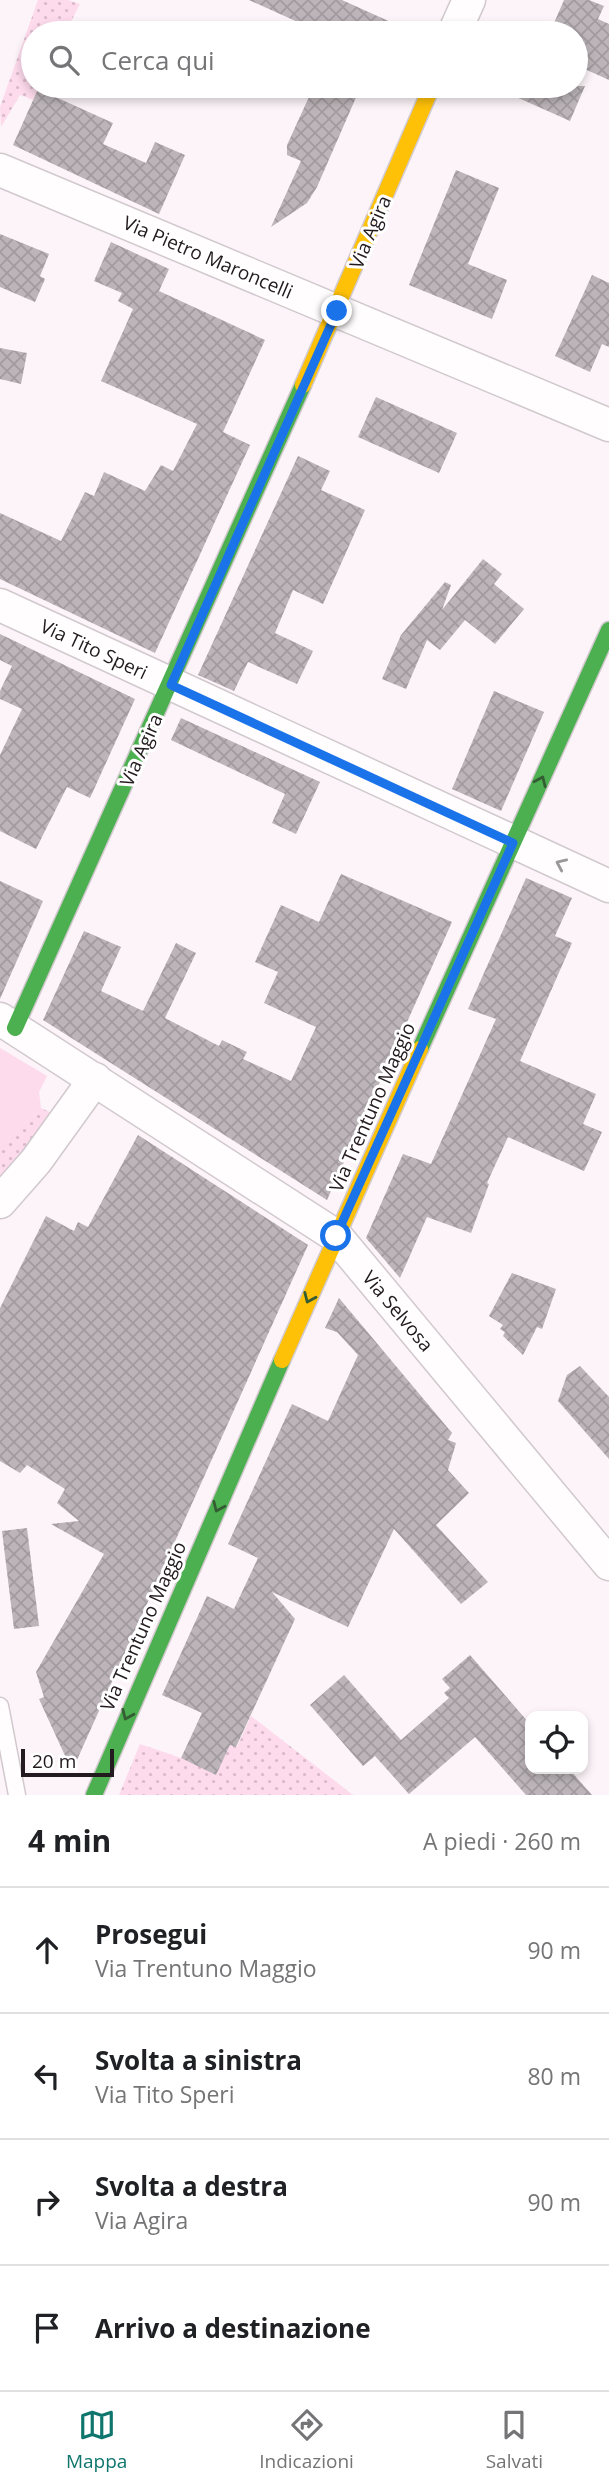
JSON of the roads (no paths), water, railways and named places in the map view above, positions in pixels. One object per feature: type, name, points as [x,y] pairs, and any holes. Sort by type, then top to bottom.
[{"type":"street","points":[[459,21],[468,0]]},
{"type":"street","name":"Via Agira","points":[[8,1024],[171,685],[337,311],[427,98]]},
{"type":"street","name":"Via Pietro Maroncelli","points":[[0,170],[609,425]]},
{"type":"street","name":"Via Tito Speri","points":[[0,605],[609,886]]},
{"type":"street","name":"Via Trentuno Maggio","points":[[94,1795],[336,1236],[609,630]]},
{"type":"street","name":"Via Selvosa","points":[[8,1024],[336,1236],[609,1564]]},
{"type":"street","points":[[4,1200],[36,1161],[95,1079]]},
{"type":"lane","points":[[0,1706],[17,1795]]}]
